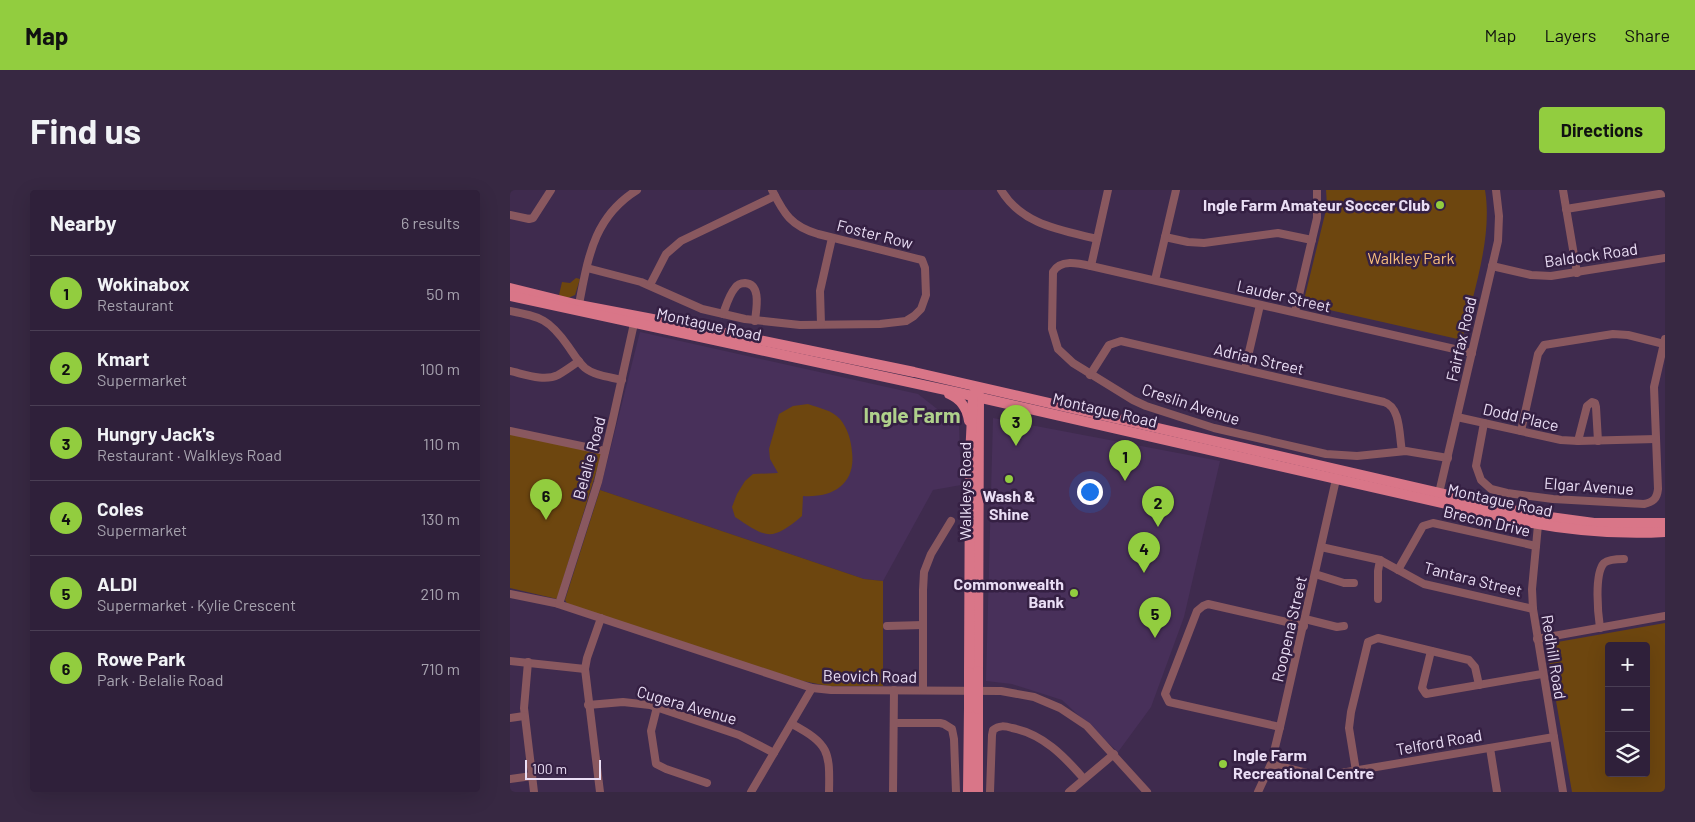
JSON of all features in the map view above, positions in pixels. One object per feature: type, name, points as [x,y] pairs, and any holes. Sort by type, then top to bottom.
[{"type":"main road","name":"Montague Road","points":[[510,288],[578,308]]},
{"type":"main road","name":"Montague Road","points":[[510,296],[578,308],[977,393],[1338,475]]},
{"type":"main road","name":"Montague Road","points":[[635,320],[934,388],[977,393],[1017,406],[1438,497],[1584,531],[1620,533],[1665,532]]},
{"type":"main road","points":[[934,388],[955,397],[963,404],[968,415],[971,437]]},
{"type":"main road","name":"Walkleys Road","points":[[974,671],[980,421],[977,393]]},
{"type":"main road","name":"Walkleys Road","points":[[977,393],[971,437],[974,708],[978,792]]},
{"type":"main road","points":[[980,421],[984,411],[992,405],[1017,406]]},
{"type":"main road","name":"Montague Road","points":[[1539,520],[1594,523],[1665,523]]},
{"type":"main road","name":"Walkleys Road","points":[[968,792],[974,708]]},
{"type":"street","points":[[510,215],[529,219],[533,218],[551,190]]},
{"type":"street","points":[[578,308],[594,240],[601,225],[626,193],[637,190]]},
{"type":"street","points":[[1001,190],[1015,208],[1036,222],[1097,239]]},
{"type":"street","points":[[1091,266],[1108,190]]},
{"type":"street","points":[[1155,280],[1176,190]]},
{"type":"street","points":[[1294,312],[1317,218],[1317,190]]},
{"type":"street","name":"Fairfax Road","points":[[1438,497],[1492,266],[1499,227],[1496,190]]},
{"type":"street","points":[[1563,190],[1577,273]]},
{"type":"street","points":[[1625,190],[1626,199]]},
{"type":"street","points":[[650,285],[662,259],[674,245],[774,193]]},
{"type":"street","name":"Foster Row","points":[[588,268],[650,285],[694,306],[755,321],[788,325],[880,324],[906,321],[918,313],[925,299],[925,268],[922,260],[808,231],[793,223],[784,213],[774,193]]},
{"type":"street","points":[[1566,208],[1626,199],[1640,193],[1665,193]]},
{"type":"street","points":[[1165,237],[1188,242],[1204,242],[1275,233],[1312,240]]},
{"type":"street","points":[[821,324],[820,291],[832,238]]},
{"type":"street","name":"Baldock Road","points":[[1492,266],[1540,276],[1577,273],[1665,258]]},
{"type":"street","name":"Creslin Avenue","points":[[1091,266],[1069,263],[1061,264],[1056,267],[1052,274],[1053,334],[1058,349],[1065,357],[1121,394],[1146,406],[1221,430],[1326,454],[1357,456],[1402,451],[1448,458]]},
{"type":"street","name":"Lauder Street","points":[[1091,266],[1472,353]]},
{"type":"street","points":[[723,314],[735,288],[740,284],[747,283],[754,287],[756,292],[755,321]]},
{"type":"street","points":[[1245,369],[1260,305]]},
{"type":"street","points":[[510,311],[534,316],[552,326],[579,361],[590,371],[622,380]]},
{"type":"street","name":"Belalie Road","points":[[559,604],[593,498],[635,320]]},
{"type":"street","points":[[1521,431],[1538,354],[1544,345],[1613,334],[1664,342]]},
{"type":"street","name":"Adrian Street","points":[[1090,375],[1106,348],[1118,341],[1388,403],[1394,407],[1396,412],[1402,451]]},
{"type":"street","name":"Elgar Avenue","points":[[1484,423],[1476,462],[1477,473],[1480,480],[1494,490],[1553,499],[1636,504],[1651,502],[1658,493],[1654,393],[1664,342]]},
{"type":"street","points":[[510,371],[539,377],[552,377],[559,375],[579,361]]},
{"type":"street","points":[[1656,376],[1665,378]]},
{"type":"street","name":"Dodd Place","points":[[1578,441],[1587,406],[1592,402],[1595,403],[1596,407],[1598,441]]},
{"type":"street","name":"Dodd Place","points":[[1457,416],[1561,440],[1656,439]]},
{"type":"street","points":[[510,431],[605,451]]},
{"type":"street","name":"Roopena Street","points":[[1258,792],[1271,764],[1338,475]]},
{"type":"street","points":[[923,690],[923,590],[925,569],[931,554],[951,520]]},
{"type":"street","name":"Redhill Road","points":[[1539,520],[1532,589],[1533,609],[1542,674],[1563,792]]},
{"type":"street","name":"Brecon Drive","points":[[1398,570],[1423,526],[1433,522],[1536,546]]},
{"type":"street","name":"Tantara Street","points":[[1321,547],[1380,560],[1424,584],[1533,609]]},
{"type":"street","points":[[1600,628],[1597,603],[1598,584],[1602,568],[1609,561],[1624,559]]},
{"type":"street","points":[[1378,600],[1380,560]]},
{"type":"street","points":[[1316,574],[1344,583],[1354,583]]},
{"type":"street","name":"Beovich Road","points":[[510,594],[534,597],[559,604],[812,688],[831,690],[1002,691],[1041,699],[1060,708],[1088,726],[1147,792]]},
{"type":"street","points":[[1280,728],[1169,702],[1165,694],[1196,612],[1202,606],[1208,604],[1304,622],[1337,627],[1344,626]]},
{"type":"street","points":[[1537,639],[1665,616]]},
{"type":"street","points":[[600,792],[585,669],[588,652],[601,618]]},
{"type":"street","points":[[887,626],[923,625]]},
{"type":"street","points":[[1356,771],[1349,728],[1368,642],[1378,638],[1469,660],[1474,667],[1479,685]]},
{"type":"street","points":[[1431,651],[1422,688],[1426,694],[1542,674]]},
{"type":"street","points":[[510,661],[585,669]]},
{"type":"street","points":[[528,662],[524,716],[534,792]]},
{"type":"street","points":[[751,792],[812,688]]},
{"type":"street","points":[[893,792],[894,690]]},
{"type":"street","name":"Cugera Avenue","points":[[588,705],[629,702],[657,708],[739,735],[774,753]]},
{"type":"street","points":[[657,708],[652,720],[651,731],[656,764],[707,783]]},
{"type":"street","points":[[510,718],[524,716]]},
{"type":"street","points":[[894,723],[940,723],[952,728],[956,792]]},
{"type":"street","points":[[792,724],[815,738],[824,747],[830,766],[830,792]]},
{"type":"street","points":[[990,792],[992,735],[995,728],[1001,726],[1027,732],[1048,744],[1065,758],[1084,779]]},
{"type":"street","name":"Telford Road","points":[[1271,764],[1310,774],[1329,775],[1554,737]]},
{"type":"street","points":[[1490,748],[1497,792]]},
{"type":"street","points":[[1069,792],[1114,754]]},
{"type":"street","points":[[510,779],[532,776]]},
{"type":"shaded area","points":[[640,332],[918,394],[959,426],[961,485],[933,490],[883,581],[864,579],[600,490]]},
{"type":"shaded area","points":[[993,418],[1220,461],[1184,617],[1151,707],[1118,752],[1062,700],[1012,684],[986,681]]},
{"type":"green space","name":"Walkley Park","points":[[1326,190],[1485,190],[1487,208],[1484,246],[1462,340],[1303,304],[1327,206]]},
{"type":"green space","points":[[576,278],[580,279],[575,295],[568,298],[559,295],[562,282],[570,283]]},
{"type":"green space","points":[[808,404],[833,413],[843,423],[849,435],[852,448],[850,473],[846,481],[833,491],[814,496],[803,496],[802,516],[792,524],[776,533],[762,533],[735,517],[732,507],[745,481],[753,474],[778,473],[770,459],[769,449],[779,414],[793,406]]},
{"type":"green space","points":[[510,433],[602,453],[557,599],[510,588]]},
{"type":"green space","points":[[600,490],[864,579],[883,581],[883,686],[828,686],[793,679],[568,605],[565,600]]},
{"type":"green space","points":[[1665,623],[1665,792],[1572,792],[1546,644]]},
{"type":"place","name":"Ingle Farm Amateur Soccer Club","points":[[1440,205]]},
{"type":"place","name":"Hungry Jack's","points":[[1016,446]]},
{"type":"place","name":"Wash & Shine","points":[[1009,479]]},
{"type":"place","name":"Wokinabox","points":[[1125,481]]},
{"type":"place","name":"Rowe Park","points":[[546,520]]},
{"type":"place","name":"Kmart","points":[[1158,527]]},
{"type":"place","name":"Coles","points":[[1144,573]]},
{"type":"place","name":"Commonwealth Bank","points":[[1074,593]]},
{"type":"place","name":"ALDI","points":[[1155,638]]},
{"type":"place","name":"Ingle Farm Recreational Centre","points":[[1223,764]]},
{"type":"district","name":"Ingle Farm","points":[[912,416]]}]
